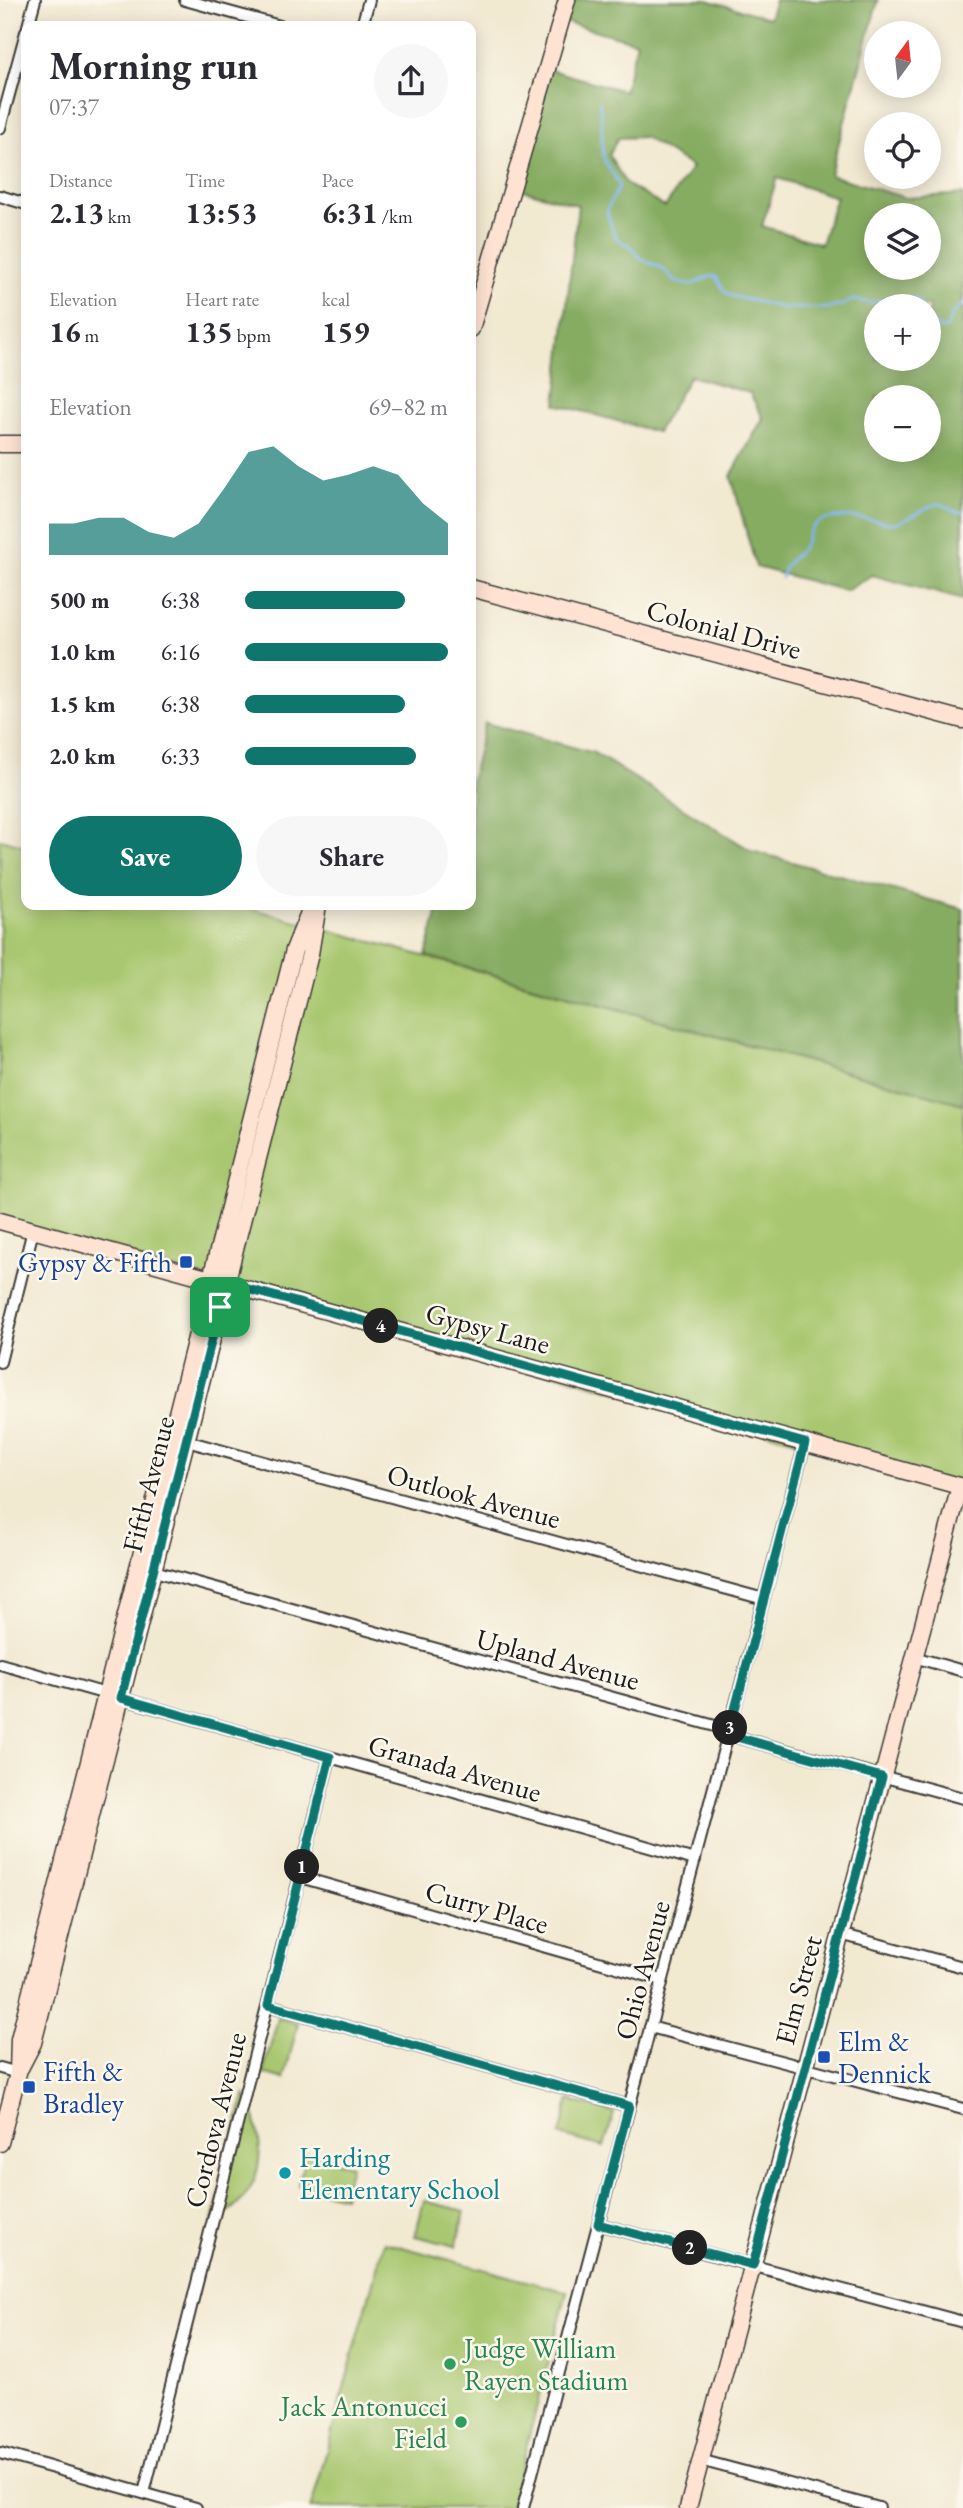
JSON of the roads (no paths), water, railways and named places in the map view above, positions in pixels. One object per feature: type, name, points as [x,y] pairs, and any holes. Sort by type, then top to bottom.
[{"type":"street","points":[[29,21],[35,0]]},
{"type":"street","points":[[185,0],[262,21]]},
{"type":"street","points":[[363,21],[369,0]]},
{"type":"street","points":[[476,312],[567,0]]},
{"type":"street","points":[[0,128],[21,50]]},
{"type":"street","points":[[0,197],[21,203]]},
{"type":"street","points":[[0,444],[21,443]]},
{"type":"street","name":"Colonial Drive","points":[[476,589],[963,720]]},
{"type":"street","name":"Fifth Avenue","points":[[0,2143],[18,2073],[19,2039],[114,1696],[180,1439],[294,950],[310,910]]},
{"type":"street","name":"Fifth Avenue","points":[[218,1281],[310,954],[317,910]]},
{"type":"street","name":"Gypsy Lane","points":[[0,1221],[961,1486]]},
{"type":"street","points":[[0,1362],[33,1230]]},
{"type":"street","name":"Outlook Avenue","points":[[180,1439],[764,1600]]},
{"type":"street","name":"Ohio Avenue","points":[[523,2508],[805,1443]]},
{"type":"street","name":"Elm Street","points":[[688,2508],[961,1486]]},
{"type":"street","name":"Upland Avenue","points":[[146,1569],[715,1726],[740,1738],[963,1798]]},
{"type":"street","points":[[914,1657],[963,1671]]},
{"type":"street","name":"Granada Avenue","points":[[0,1664],[695,1860]]},
{"type":"street","name":"Cordova Avenue","points":[[144,2493],[330,1757]]},
{"type":"street","name":"Curry Place","points":[[300,1877],[662,1980]]},
{"type":"street","points":[[840,1934],[963,1967]]},
{"type":"street","points":[[268,2005],[629,2106]]},
{"type":"street","points":[[650,2027],[963,2109]]},
{"type":"street","points":[[0,2068],[18,2073]]},
{"type":"street","points":[[598,2224],[963,2322]]},
{"type":"street","points":[[0,2453],[196,2508]]},
{"type":"street","points":[[700,2460],[879,2508]]},
{"type":"waterway","points":[[599,102],[604,158],[619,187],[607,213],[615,236],[630,245],[641,259],[662,268],[676,282],[691,285],[711,276],[716,277],[725,292],[732,296],[784,308],[829,308],[852,300],[864,302]]},
{"type":"waterway","points":[[941,329],[947,328],[951,316],[963,304]]},
{"type":"waterway","points":[[781,578],[787,564],[804,546],[812,528],[824,520],[849,517],[895,523],[939,504],[956,512],[963,512]]},
{"type":"place","name":"Gypsy & Fifth","points":[[186,1262]]},
{"type":"place","name":"Elm & Dennick","points":[[824,2057]]},
{"type":"place","name":"Fifth & Bradley","points":[[29,2087]]},
{"type":"place","name":"Harding Elementary School","points":[[285,2173]]},
{"type":"place","name":"Judge William Rayen Stadium","points":[[450,2364]]},
{"type":"place","name":"Jack Antonucci Field","points":[[461,2422]]}]
